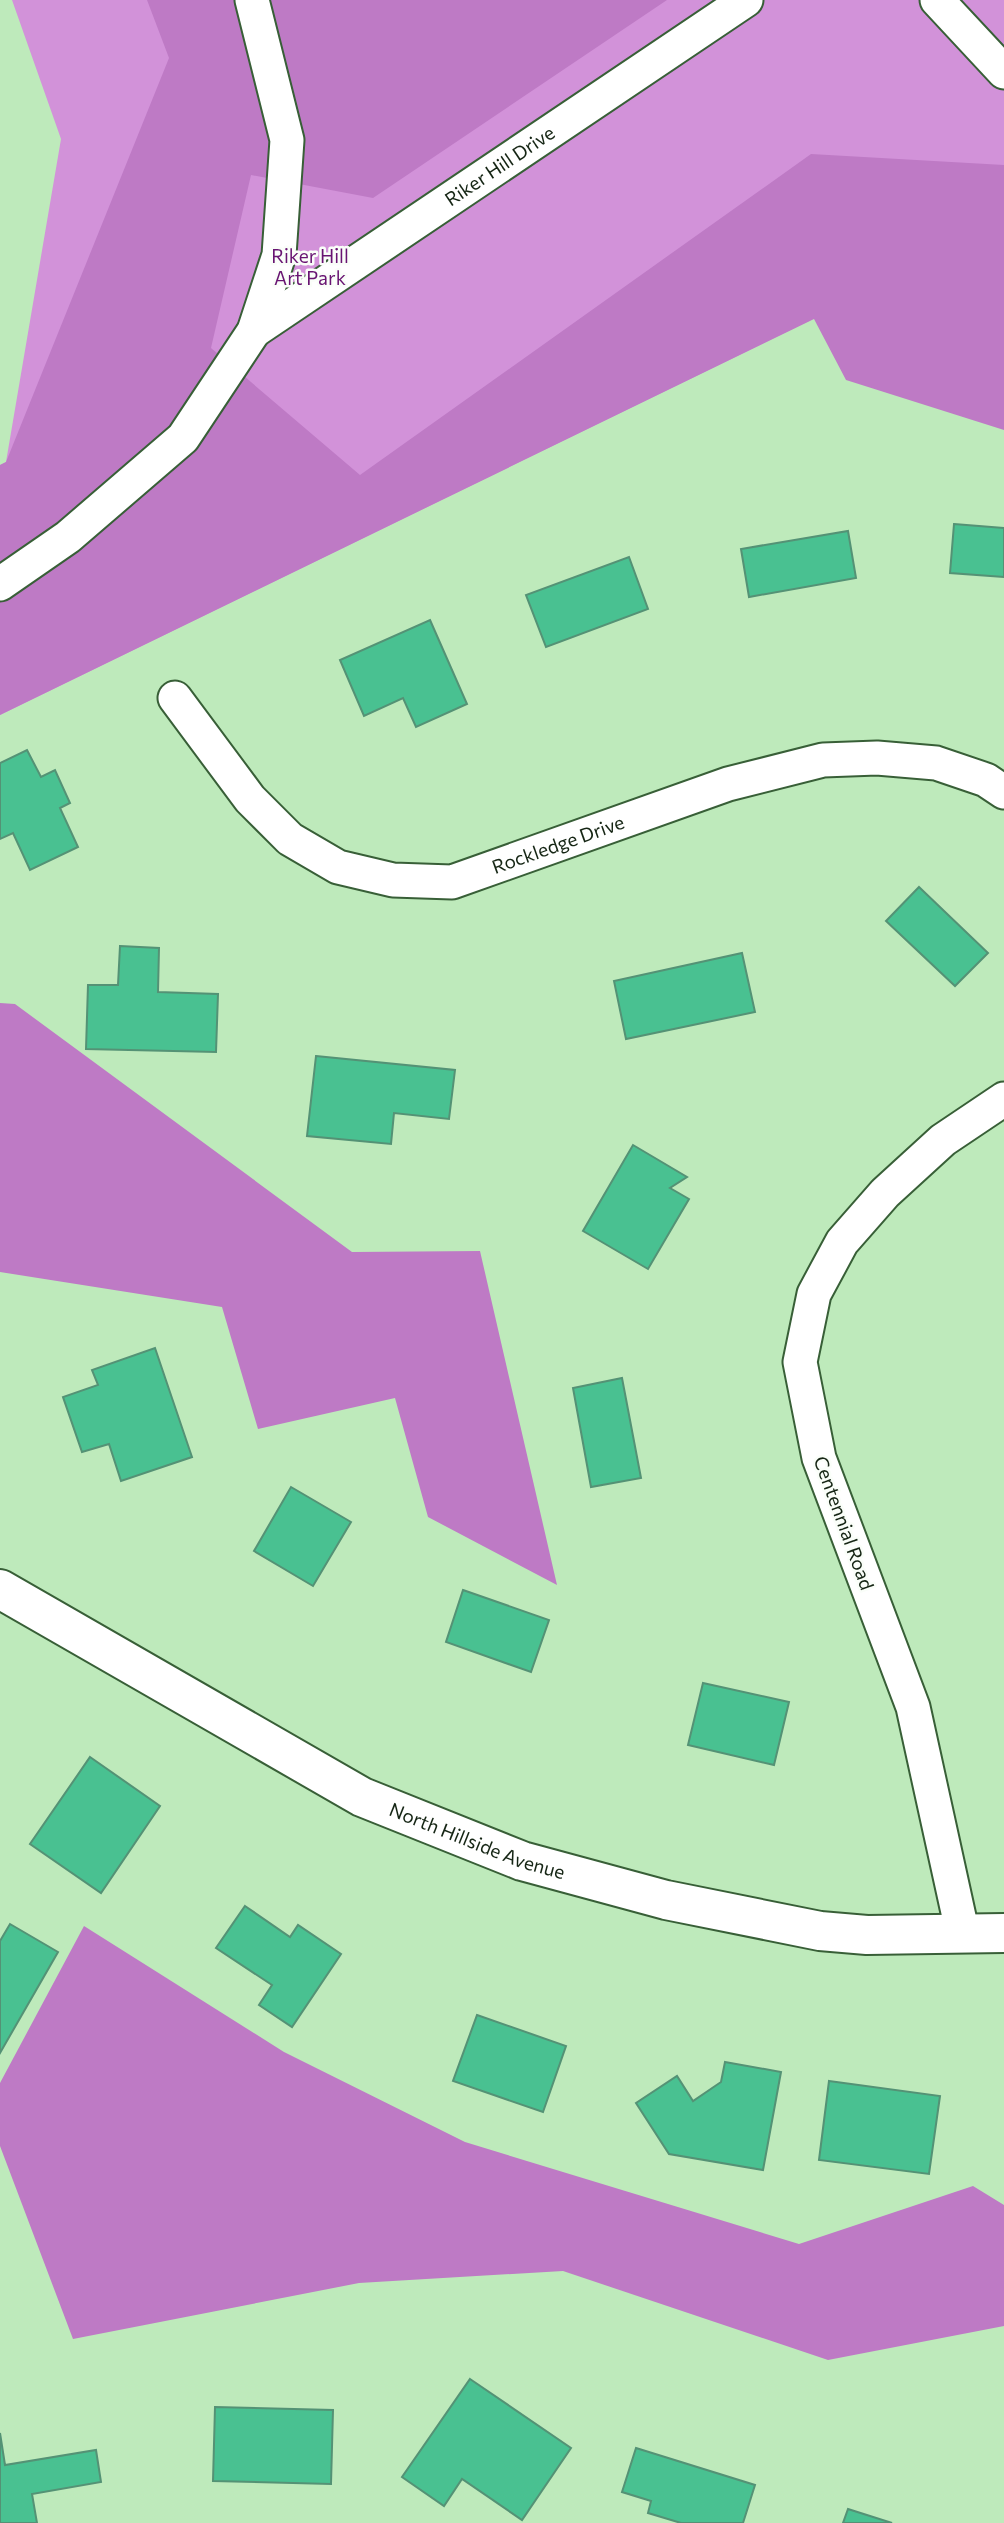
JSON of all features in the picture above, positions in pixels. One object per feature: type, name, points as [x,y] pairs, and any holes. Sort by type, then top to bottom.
[{"type":"street","name":"Riker Hill Drive","points":[[0,584],[68,537],[183,438],[254,331],[279,255],[287,140],[252,0]]},
{"type":"street","name":"Riker Hill Drive","points":[[254,331],[746,0]]},
{"type":"street","points":[[937,0],[1004,72]]},
{"type":"street","name":"Rockledge Drive","points":[[175,698],[250,799],[290,839],[338,867],[393,880],[452,882],[728,784],[823,760],[877,758],[936,763],[986,780],[1004,792]]},
{"type":"street","name":"Centennial Road","points":[[963,1935],[913,1707],[819,1458],[800,1362],[814,1294],[842,1242],[885,1193],[943,1140],[1004,1099]]},
{"type":"street","name":"North Hillside Avenue","points":[[0,1590],[362,1797],[522,1861],[666,1900],[820,1931],[867,1935],[1004,1933]]},
{"type":"green space","name":"Riker Hill Art Park","points":[[12,0],[1004,0],[1004,226],[0,715],[0,465],[6,462],[61,139]]},
{"type":"shaded area","points":[[147,0],[667,0],[373,198],[251,175],[211,348],[360,475],[811,154],[1004,165],[1004,430],[846,380],[814,319],[0,715],[0,465],[6,462],[169,58]]},
{"type":"shaded area","points":[[0,1003],[15,1004],[352,1252],[480,1251],[557,1585],[428,1517],[395,1398],[258,1429],[222,1307],[0,1272]]},
{"type":"shaded area","points":[[84,1926],[284,2052],[465,2142],[799,2244],[973,2186],[1004,2205],[1004,2326],[828,2360],[563,2271],[359,2283],[73,2339],[0,2146],[0,2083]]},
{"type":"building","points":[[954,524],[1004,528],[1004,577],[950,573]]},
{"type":"building","points":[[848,531],[856,578],[749,597],[741,549]]},
{"type":"building","points":[[629,557],[648,609],[546,647],[526,595]]},
{"type":"building","points":[[430,620],[467,704],[416,727],[403,698],[364,716],[340,660]]},
{"type":"building","points":[[27,750],[41,777],[55,770],[70,803],[60,808],[78,847],[30,870],[13,833],[0,839],[0,763]]},
{"type":"building","points":[[919,887],[988,953],[955,986],[886,921]]},
{"type":"building","points":[[120,946],[159,948],[158,992],[218,994],[216,1052],[86,1049],[88,985],[118,985]]},
{"type":"building","points":[[742,953],[755,1012],[626,1039],[614,981]]},
{"type":"building","points":[[316,1056],[455,1070],[449,1119],[394,1113],[391,1144],[307,1136]]},
{"type":"building","points":[[633,1145],[687,1177],[670,1188],[689,1199],[648,1269],[583,1231]]},
{"type":"building","points":[[155,1348],[192,1457],[121,1481],[109,1444],[82,1452],[63,1397],[98,1385],[92,1370]]},
{"type":"building","points":[[622,1378],[641,1478],[591,1487],[573,1388]]},
{"type":"building","points":[[291,1487],[351,1522],[313,1586],[254,1551]]},
{"type":"building","points":[[463,1590],[549,1620],[531,1672],[446,1642]]},
{"type":"building","points":[[703,1683],[789,1702],[774,1765],[688,1745]]},
{"type":"building","points":[[90,1757],[160,1806],[101,1893],[30,1844]]},
{"type":"building","points":[[245,1906],[290,1937],[298,1925],[341,1954],[292,2027],[259,2005],[272,1985],[216,1948]]},
{"type":"building","points":[[10,1924],[58,1952],[0,2053],[0,1941]]},
{"type":"building","points":[[477,2015],[566,2046],[543,2112],[453,2081]]},
{"type":"building","points":[[725,2062],[781,2072],[763,2170],[669,2154],[636,2103],[677,2076],[693,2101],[721,2082]]},
{"type":"building","points":[[829,2081],[940,2096],[929,2174],[819,2160]]},
{"type":"building","points":[[470,2379],[571,2448],[522,2520],[462,2479],[444,2506],[402,2477]]},
{"type":"building","points":[[215,2407],[333,2410],[331,2484],[213,2481]]},
{"type":"building","points":[[0,2433],[5,2465],[96,2450],[101,2482],[32,2494],[37,2523],[0,2523]]},
{"type":"building","points":[[636,2448],[755,2485],[743,2523],[681,2523],[648,2513],[651,2501],[622,2492]]},
{"type":"building","points":[[848,2509],[892,2523],[843,2523]]}]
